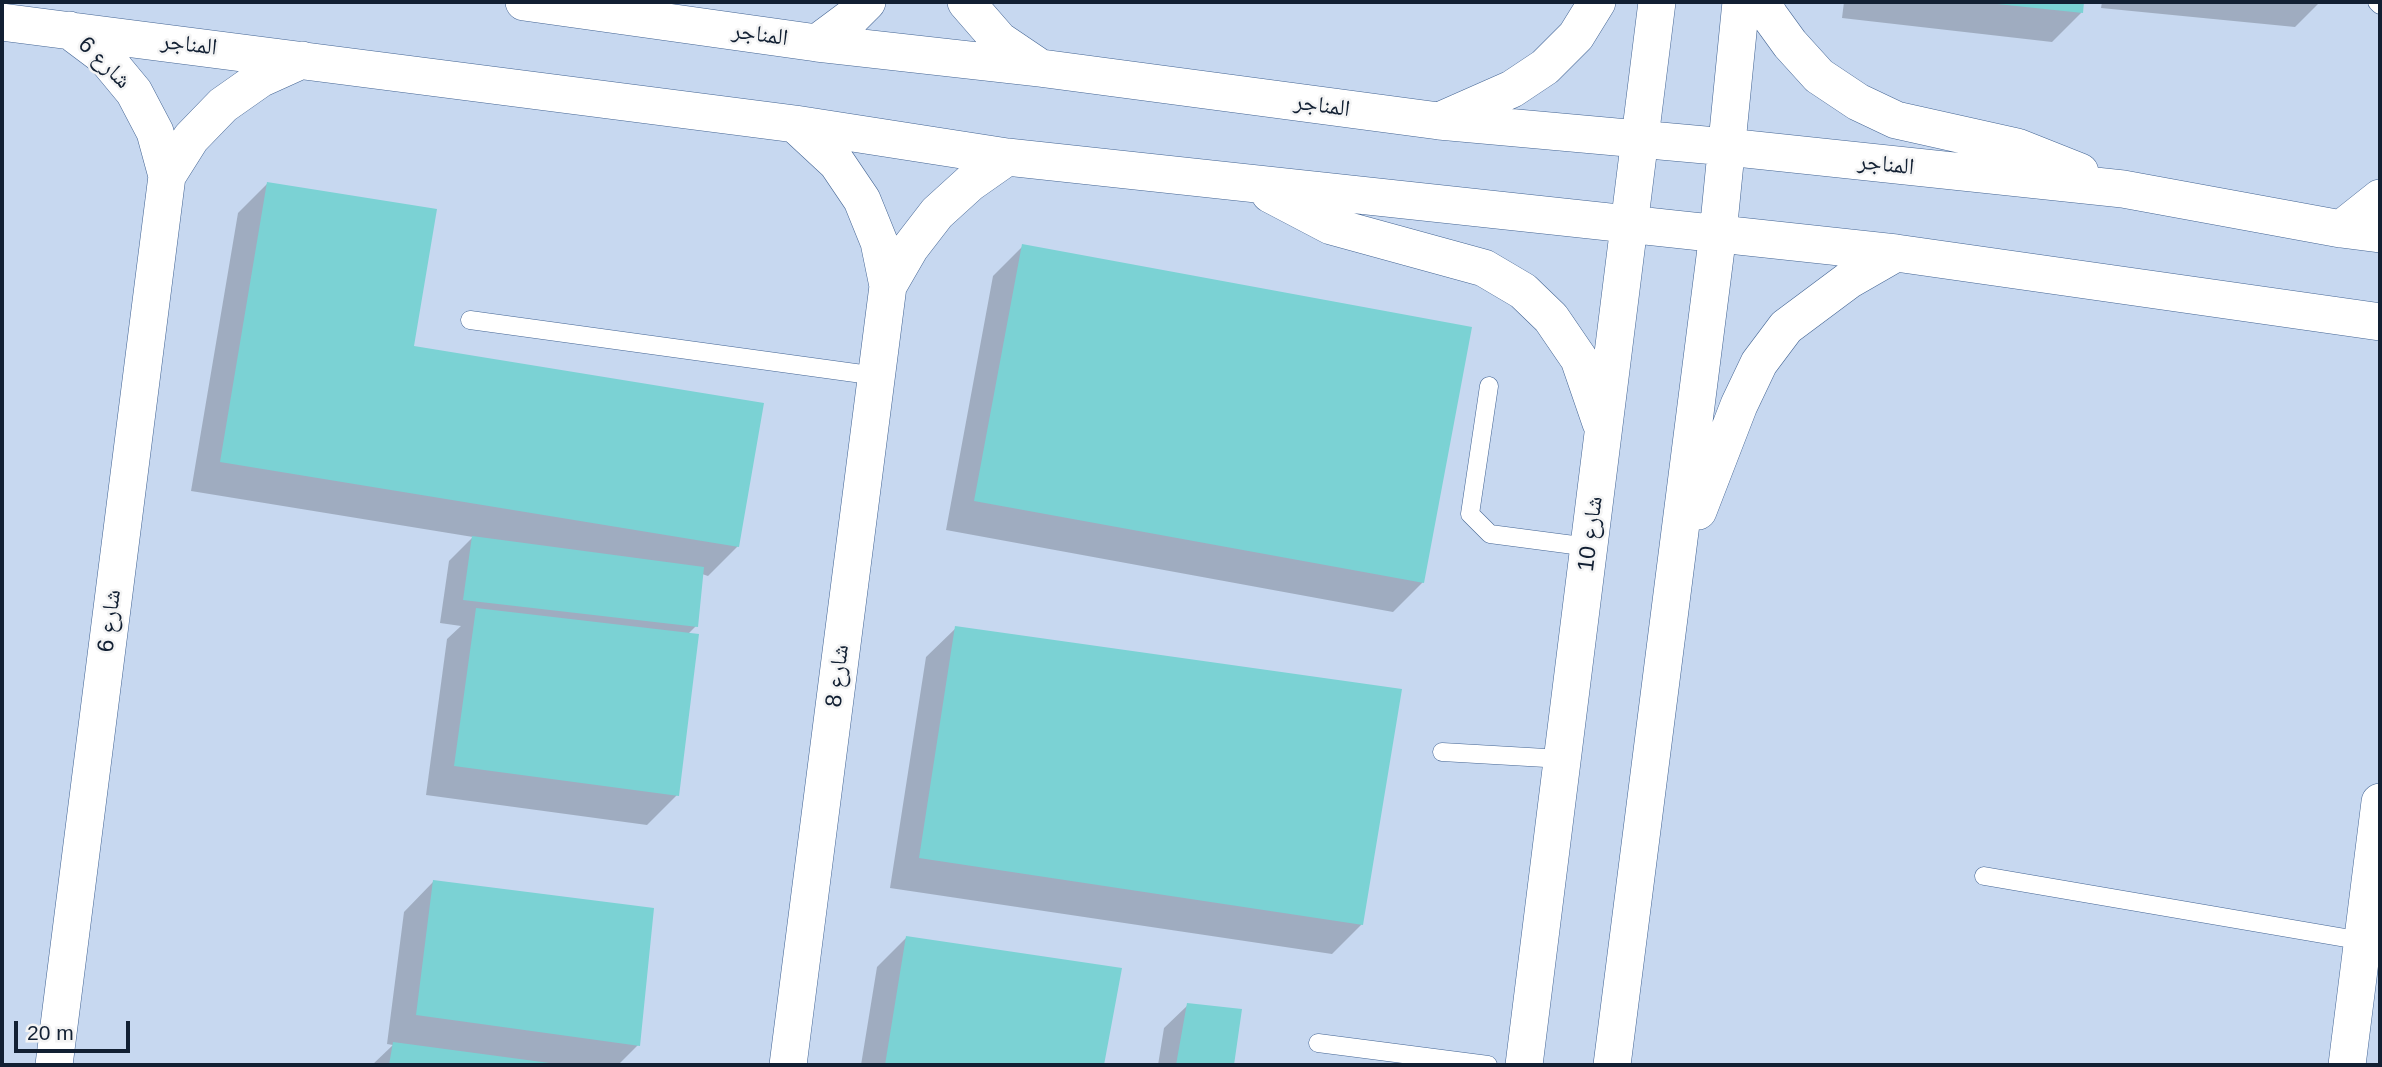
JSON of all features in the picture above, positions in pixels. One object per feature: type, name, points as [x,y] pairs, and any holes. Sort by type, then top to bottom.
[{"type":"street","name":"المناجر","points":[[524,2],[817,43],[1040,68],[1438,121],[2123,189],[2380,234]]},
{"type":"street","points":[[817,43],[867,2]]},
{"type":"street","points":[[966,2],[999,40],[1040,68]]},
{"type":"street","points":[[1438,121],[1512,89],[1545,67],[1576,36],[1597,2]]},
{"type":"street","name":"شارع 10","points":[[1524,1065],[1657,2]]},
{"type":"street","points":[[1612,1065],[1718,233],[1741,2]]},
{"type":"street","name":"المناجر","points":[[1763,2],[1790,44],[1819,76],[1858,102],[1896,120],[2017,147],[2123,189]]},
{"type":"street","name":"المناجر","points":[[2,22],[795,124],[1007,158],[1896,253],[2369,321]]},
{"type":"street","name":"شارع 6","points":[[54,1065],[167,176],[155,132],[134,92],[105,57],[68,30]]},
{"type":"street","name":"شارع 6","points":[[167,176],[191,138],[223,105],[260,79],[302,60]]},
{"type":"street","name":"شارع 8","points":[[789,1065],[888,286],[879,242],[862,200],[837,163],[795,124]]},
{"type":"street","name":"شارع 8","points":[[888,286],[910,248],[937,213],[970,183],[1007,158]]},
{"type":"street","name":"المناجر","points":[[1251,184],[1331,226],[1484,268],[1523,291],[1551,318],[1579,359],[1604,432]]},
{"type":"street","points":[[2341,229],[2380,198]]},
{"type":"street","points":[[1677,568],[1719,454],[1759,363],[1786,327],[1849,280],[1896,253]]},
{"type":"street","points":[[2369,321],[2380,348]]},
{"type":"street","points":[[2347,1065],[2380,802]]},
{"type":"lane","points":[[470,320],[877,376]]},
{"type":"lane","points":[[1489,386],[1471,514],[1490,534],[1589,547]]},
{"type":"lane","points":[[1443,752],[1563,760]]},
{"type":"lane","points":[[1984,876],[2363,941]]},
{"type":"lane","points":[[1318,1043],[1488,1065]]},
{"type":"shaded area","points":[[2,2],[2380,2],[2380,1065],[2,1065]]},
{"type":"building","points":[[1997,2],[2084,2],[2083,13]]},
{"type":"building","points":[[267,182],[437,209],[414,346],[764,403],[739,547],[220,462]]},
{"type":"building","points":[[1022,244],[1472,327],[1424,583],[974,501]]},
{"type":"building","points":[[472,536],[704,567],[698,627],[463,600]]},
{"type":"building","points":[[476,608],[699,634],[679,796],[454,766]]},
{"type":"building","points":[[955,626],[1402,689],[1363,925],[919,858]]},
{"type":"building","points":[[433,880],[654,908],[640,1046],[416,1015]]},
{"type":"building","points":[[906,936],[1122,968],[1104,1065],[885,1065]]},
{"type":"building","points":[[1187,1003],[1242,1009],[1234,1065],[1176,1065]]},
{"type":"building","points":[[393,1042],[557,1064],[557,1065],[389,1065]]}]
